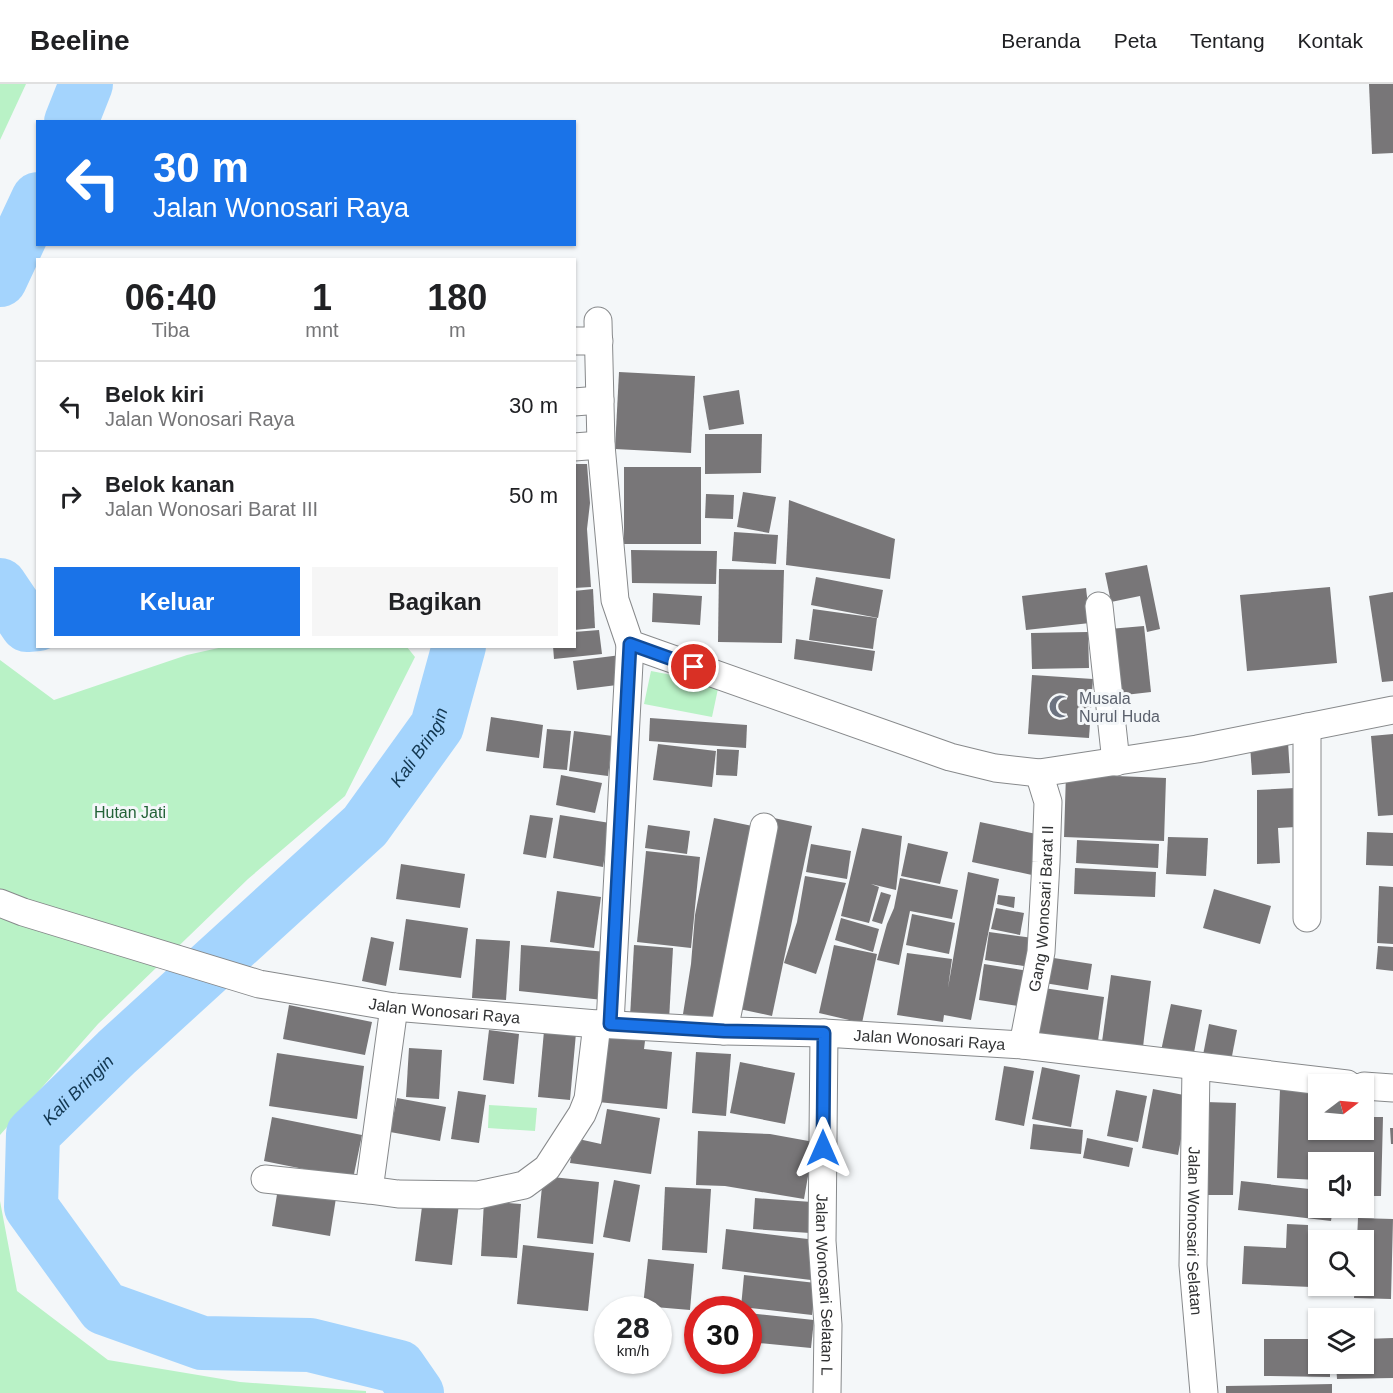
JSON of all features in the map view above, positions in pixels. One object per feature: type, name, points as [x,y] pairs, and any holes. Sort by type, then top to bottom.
[{"type":"street","points":[[265,1179],[398,1194],[478,1195],[524,1185],[547,1168],[582,1114],[588,1099],[603,1024],[630,644],[615,600],[588,446],[587,401],[591,334]]},
{"type":"street","points":[[1099,606],[1116,762]]},
{"type":"street","points":[[630,644],[950,757],[995,768],[1039,773],[1116,762],[1393,710]]},
{"type":"street","points":[[1307,727],[1307,918]]},
{"type":"street","name":"Gang Wonosari Barat II","points":[[1023,1045],[1041,951],[1048,802],[1039,773]]},
{"type":"street","points":[[724,1031],[764,827]]},
{"type":"street","name":"Jalan Wonosari Raya","points":[[0,903],[259,984],[394,1007],[603,1024],[724,1031],[824,1033],[1023,1045],[1308,1080]]},
{"type":"street","points":[[369,1190],[394,1007]]},
{"type":"street","name":"Jalan Wonosari Selatan L","points":[[824,1033],[822,1241],[828,1325],[827,1393]]},
{"type":"street","name":"Jalan Wonosari Selatan","points":[[1196,1067],[1193,1265],[1204,1393]]},
{"type":"street","points":[[1374,1087],[1393,1088]]},
{"type":"green space","points":[[0,84],[26,84],[0,140]]},
{"type":"green space","name":"Hutan Jati","points":[[218,648],[408,648],[415,657],[345,796],[248,879],[98,1024],[0,1135],[0,660],[54,700],[187,655]]},
{"type":"green space","points":[[651,671],[719,684],[712,717],[644,704]]},
{"type":"green space","points":[[489,1105],[537,1108],[535,1131],[488,1128]]},
{"type":"green space","points":[[0,1201],[17,1291],[108,1360],[240,1382],[366,1391],[366,1393],[0,1393]]},
{"type":"building","points":[[1369,84],[1393,84],[1393,153],[1372,154]]},
{"type":"building","points":[[619,372],[695,376],[691,453],[615,449]]},
{"type":"building","points":[[739,390],[744,424],[709,430],[703,396]]},
{"type":"building","points":[[705,434],[762,434],[761,473],[705,474]]},
{"type":"building","points":[[576,464],[587,464],[590,503],[587,529],[591,587],[576,588]]},
{"type":"building","points":[[624,467],[701,467],[701,544],[624,544]]},
{"type":"building","points":[[743,492],[776,497],[769,533],[737,527]]},
{"type":"building","points":[[706,494],[734,495],[733,519],[705,518]]},
{"type":"building","points":[[789,500],[895,539],[890,579],[786,565]]},
{"type":"building","points":[[734,532],[778,535],[776,564],[732,561]]},
{"type":"building","points":[[631,550],[717,551],[716,584],[632,583]]},
{"type":"building","points":[[1147,565],[1160,629],[1147,632],[1140,596],[1111,602],[1105,573]]},
{"type":"building","points":[[719,569],[784,570],[782,643],[718,642]]},
{"type":"building","points":[[816,577],[883,590],[878,618],[811,605]]},
{"type":"building","points":[[1330,587],[1337,663],[1247,671],[1240,595]]},
{"type":"building","points":[[1086,588],[1090,623],[1026,630],[1022,596]]},
{"type":"building","points":[[593,589],[595,628],[576,630],[576,591]]},
{"type":"building","points":[[1393,592],[1393,681],[1382,682],[1369,596]]},
{"type":"building","points":[[653,593],[702,596],[700,625],[652,622]]},
{"type":"building","points":[[813,609],[877,618],[873,649],[809,640]]},
{"type":"building","points":[[1144,626],[1151,692],[1116,696],[1109,629]]},
{"type":"building","points":[[599,630],[602,654],[554,659],[553,648],[576,648],[576,632]]},
{"type":"building","points":[[1088,632],[1089,668],[1032,669],[1031,633]]},
{"type":"building","points":[[796,639],[875,651],[872,671],[794,659]]},
{"type":"building","points":[[621,655],[625,684],[577,690],[573,661]]},
{"type":"building","name":"Musala Nurul Huda","points":[[1032,675],[1093,679],[1089,738],[1028,734]]},
{"type":"building","points":[[491,717],[543,725],[539,758],[486,751]]},
{"type":"building","points":[[650,718],[747,725],[746,748],[649,741]]},
{"type":"building","points":[[547,729],[571,731],[567,770],[543,768]]},
{"type":"building","points":[[574,731],[613,736],[608,776],[569,771]]},
{"type":"building","points":[[1393,734],[1393,815],[1378,816],[1371,736]]},
{"type":"building","points":[[1288,742],[1290,773],[1252,775],[1250,744]]},
{"type":"building","points":[[658,744],[716,751],[712,787],[653,780]]},
{"type":"building","points":[[717,749],[739,750],[737,776],[716,775]]},
{"type":"building","points":[[1066,774],[1166,778],[1164,841],[1064,837]]},
{"type":"building","points":[[561,775],[602,783],[595,813],[556,805]]},
{"type":"building","points":[[1295,788],[1296,827],[1278,828],[1280,863],[1257,864],[1257,790]]},
{"type":"building","points":[[530,815],[553,818],[546,858],[523,854]]},
{"type":"building","points":[[560,815],[610,823],[603,867],[553,858]]},
{"type":"building","points":[[769,817],[812,826],[772,1016],[730,1007]]},
{"type":"building","points":[[714,818],[762,828],[724,1022],[683,1014],[691,964],[695,915]]},
{"type":"building","points":[[980,822],[1041,835],[1032,875],[972,862]]},
{"type":"building","points":[[648,825],[690,831],[687,854],[645,848]]},
{"type":"building","points":[[862,828],[902,836],[896,890],[871,884],[879,887],[869,923],[841,916]]},
{"type":"building","points":[[1367,832],[1393,833],[1393,866],[1366,865]]},
{"type":"building","points":[[1168,837],[1208,838],[1206,876],[1166,874]]},
{"type":"building","points":[[1077,840],[1159,844],[1158,868],[1076,863]]},
{"type":"building","points":[[908,843],[948,852],[940,884],[901,876]]},
{"type":"building","points":[[811,844],[851,851],[847,879],[806,872]]},
{"type":"building","points":[[646,851],[700,857],[691,948],[637,942]]},
{"type":"building","points":[[401,864],[465,874],[460,908],[396,899]]},
{"type":"building","points":[[1075,868],[1156,872],[1155,897],[1074,894]]},
{"type":"building","points":[[968,872],[999,879],[971,1020],[944,1015],[943,1022],[897,1015],[907,953],[952,959],[948,988]]},
{"type":"building","points":[[805,876],[846,883],[816,974],[784,963],[797,922]]},
{"type":"building","points":[[900,878],[958,890],[952,919],[910,911],[899,965],[877,960],[894,908]]},
{"type":"building","points":[[1379,886],[1393,887],[1393,944],[1377,943]]},
{"type":"building","points":[[1214,889],[1271,906],[1260,944],[1203,928]]},
{"type":"building","points":[[557,891],[601,897],[594,948],[550,942]]},
{"type":"building","points":[[881,892],[891,895],[882,924],[872,921]]},
{"type":"building","points":[[998,895],[1015,897],[1014,908],[997,904]]},
{"type":"building","points":[[996,908],[1024,913],[1020,935],[991,929]]},
{"type":"building","points":[[912,914],[955,923],[949,954],[906,945]]},
{"type":"building","points":[[841,918],[879,929],[873,952],[835,940]]},
{"type":"building","points":[[406,919],[468,928],[461,978],[399,970]]},
{"type":"building","points":[[989,932],[1041,939],[1036,968],[985,960]]},
{"type":"building","points":[[371,937],[394,942],[386,986],[362,981]]},
{"type":"building","points":[[476,939],[510,941],[506,1000],[472,998]]},
{"type":"building","points":[[521,945],[608,952],[603,1000],[519,991]]},
{"type":"building","points":[[634,945],[673,948],[669,1020],[630,1017]]},
{"type":"building","points":[[834,945],[877,954],[862,1023],[819,1013]]},
{"type":"building","points":[[1378,946],[1393,947],[1393,971],[1376,969]]},
{"type":"building","points":[[1041,956],[1092,964],[1088,990],[1038,982]]},
{"type":"building","points":[[984,964],[1035,972],[1030,1008],[979,1000]]},
{"type":"building","points":[[1111,975],[1151,981],[1143,1047],[1102,1042]]},
{"type":"building","points":[[1037,987],[1104,997],[1097,1048],[1029,1038]]},
{"type":"building","points":[[1171,1004],[1202,1010],[1193,1058],[1161,1051]]},
{"type":"building","points":[[289,1005],[372,1022],[365,1055],[283,1039]]},
{"type":"building","points":[[1209,1024],[1237,1030],[1231,1061],[1203,1055]]},
{"type":"building","points":[[489,1030],[519,1034],[514,1084],[483,1080]]},
{"type":"building","points":[[609,1030],[646,1033],[644,1049],[672,1052],[667,1109],[598,1102]]},
{"type":"building","points":[[544,1031],[576,1033],[570,1100],[538,1097]]},
{"type":"building","points":[[409,1048],[442,1050],[439,1099],[406,1097]]},
{"type":"building","points":[[696,1052],[731,1054],[726,1116],[692,1113]]},
{"type":"building","points":[[277,1053],[364,1066],[357,1119],[269,1106]]},
{"type":"building","points":[[740,1062],[795,1073],[785,1124],[730,1113]]},
{"type":"building","points":[[1004,1066],[1034,1071],[1024,1126],[995,1120]]},
{"type":"building","points":[[1042,1067],[1080,1075],[1071,1127],[1032,1119]]},
{"type":"building","points":[[1280,1088],[1308,1089],[1308,1140],[1374,1140],[1374,1117],[1383,1117],[1381,1196],[1374,1196],[1374,1152],[1308,1152],[1308,1180],[1277,1178]]},
{"type":"building","points":[[1153,1089],[1189,1096],[1178,1155],[1142,1148]]},
{"type":"building","points":[[1116,1090],[1147,1096],[1138,1142],[1107,1136]]},
{"type":"building","points":[[458,1091],[486,1095],[479,1143],[451,1139]]},
{"type":"building","points":[[397,1098],[446,1107],[440,1141],[390,1132]]},
{"type":"building","points":[[1206,1102],[1236,1103],[1233,1195],[1203,1195]]},
{"type":"building","points":[[607,1109],[660,1118],[651,1174],[570,1163],[574,1138],[601,1144]]},
{"type":"building","points":[[272,1117],[362,1135],[353,1179],[264,1161]]},
{"type":"building","points":[[1033,1124],[1083,1130],[1081,1154],[1030,1149]]},
{"type":"building","points":[[1390,1128],[1393,1128],[1393,1144],[1391,1144]]},
{"type":"building","points":[[698,1131],[770,1134],[814,1142],[804,1199],[725,1186],[696,1185]]},
{"type":"building","points":[[1087,1138],[1133,1148],[1129,1167],[1083,1158]]},
{"type":"building","points":[[543,1176],[599,1182],[593,1244],[537,1238]]},
{"type":"building","points":[[614,1180],[640,1185],[630,1242],[603,1237]]},
{"type":"building","points":[[1241,1181],[1308,1189],[1308,1218],[1331,1218],[1331,1221],[1238,1210]]},
{"type":"building","points":[[665,1187],[711,1189],[707,1253],[662,1250]]},
{"type":"building","points":[[278,1188],[336,1198],[330,1236],[272,1226]]},
{"type":"building","points":[[755,1198],[812,1202],[810,1233],[753,1229]]},
{"type":"building","points":[[423,1199],[459,1203],[452,1265],[415,1261]]},
{"type":"building","points":[[484,1201],[521,1204],[517,1258],[481,1256]]},
{"type":"building","points":[[1358,1218],[1393,1219],[1391,1299],[1354,1298],[1354,1296],[1374,1296],[1374,1230],[1357,1230]]},
{"type":"building","points":[[1287,1224],[1308,1225],[1308,1287],[1242,1284],[1244,1246],[1286,1248]]},
{"type":"building","points":[[726,1229],[816,1240],[811,1280],[722,1269]]},
{"type":"building","points":[[523,1245],[594,1253],[588,1311],[517,1304]]},
{"type":"building","points":[[648,1259],[694,1264],[691,1296],[684,1296],[684,1309],[672,1308],[672,1296],[644,1296]]},
{"type":"building","points":[[744,1275],[816,1283],[812,1315],[762,1309],[762,1296],[742,1296]]},
{"type":"building","points":[[762,1314],[814,1320],[811,1348],[762,1343]]},
{"type":"building","points":[[1393,1338],[1393,1378],[1337,1379],[1337,1374],[1374,1374],[1374,1339]]},
{"type":"building","points":[[1264,1339],[1308,1339],[1308,1374],[1330,1374],[1330,1377],[1264,1376]]},
{"type":"building","points":[[1332,1384],[1332,1393],[1226,1393],[1226,1386]]},
{"type":"waterway","name":"Kali Bringin","points":[[72,120],[86,84]]},
{"type":"waterway","name":"Kali Bringin","points":[[0,280],[36,203]]},
{"type":"waterway","name":"Kali Bringin","points":[[0,585],[27,625],[36,624]]},
{"type":"waterway","name":"Kali Bringin","points":[[417,1393],[399,1367],[310,1345],[202,1343],[104,1308],[31,1207],[33,1134],[117,1052],[365,826],[437,726],[458,648]]},
{"type":"place","name":"Musala Nurul Huda","points":[[1061,707]]},
{"type":"route","points":[[694,667],[630,644],[610,1024],[724,1031],[824,1033],[823,1148]]}]
